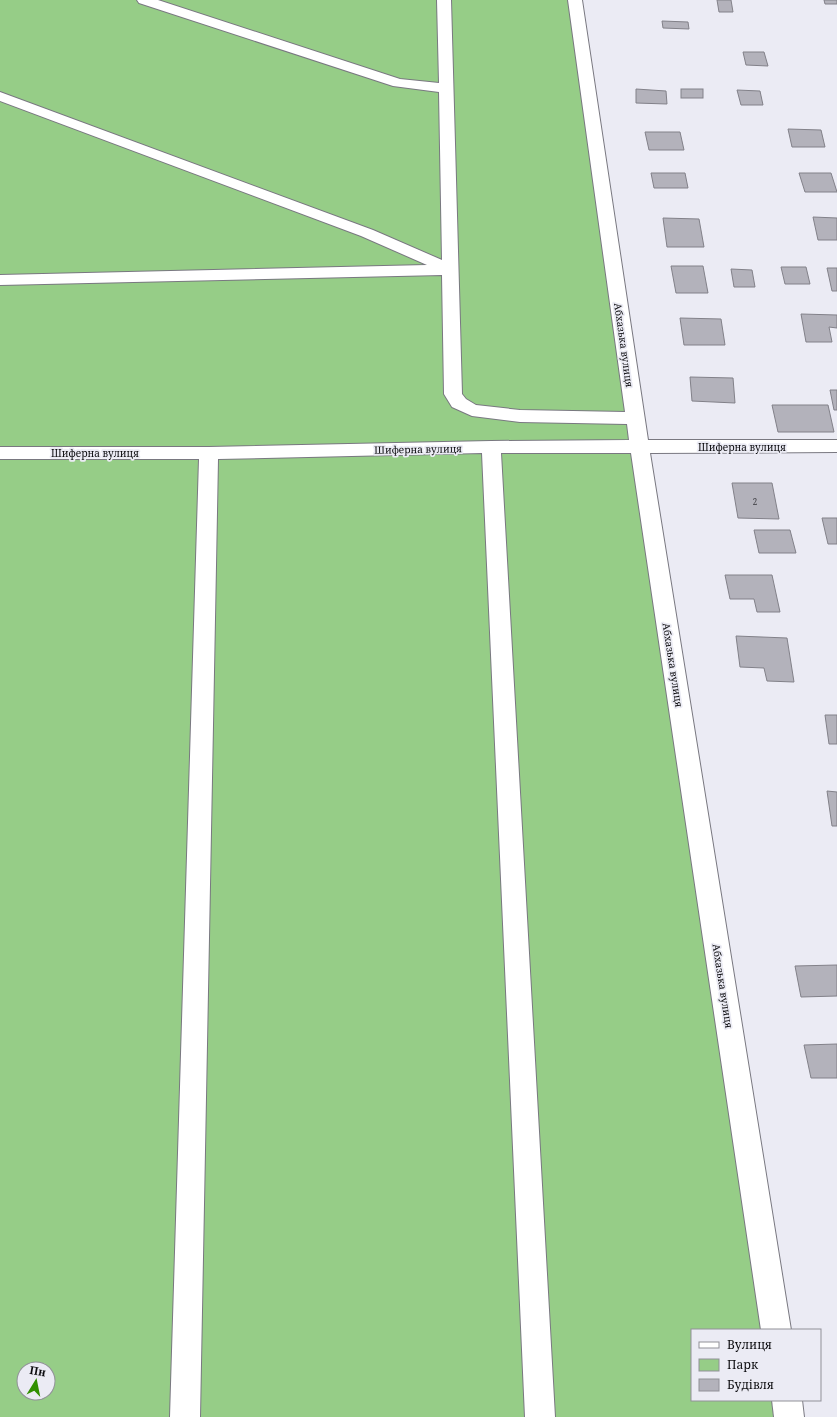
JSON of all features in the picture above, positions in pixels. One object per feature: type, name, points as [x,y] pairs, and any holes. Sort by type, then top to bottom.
[{"type":"street","points":[[144,0],[398,83],[446,88]]},
{"type":"street","points":[[444,0],[453,394],[459,403],[472,410],[520,416],[635,418]]},
{"type":"street","name":"Абхазька вулиця","points":[[575,0],[639,447],[776,1329]]},
{"type":"street","points":[[0,96],[367,233],[449,269]]},
{"type":"street","points":[[0,280],[449,269]]},
{"type":"street","name":"Шиферна вулиця","points":[[0,452],[208,453],[491,447],[837,446]]},
{"type":"street","points":[[491,447],[540,1417]]},
{"type":"street","points":[[185,1417],[208,453]]},
{"type":"street","points":[[787,1401],[789,1417]]},
{"type":"green space","points":[[0,0],[575,0],[776,1329],[691,1329],[691,1401],[787,1401],[789,1417],[0,1417]]},
{"type":"building","points":[[717,0],[731,0],[733,12],[719,12]]},
{"type":"building","points":[[824,0],[837,0],[837,4],[825,4]]},
{"type":"building","points":[[662,21],[688,22],[689,29],[663,28]]},
{"type":"building","points":[[743,52],[764,52],[768,66],[746,65]]},
{"type":"building","points":[[636,89],[666,91],[667,104],[636,103]]},
{"type":"building","points":[[681,89],[703,89],[703,98],[681,98]]},
{"type":"building","points":[[737,90],[760,91],[763,105],[741,105]]},
{"type":"building","points":[[788,129],[821,130],[825,147],[792,147]]},
{"type":"building","points":[[645,132],[680,132],[684,150],[649,150]]},
{"type":"building","points":[[651,173],[685,173],[688,188],[654,188]]},
{"type":"building","points":[[799,173],[831,173],[837,192],[805,192]]},
{"type":"building","points":[[813,217],[837,218],[837,240],[818,240]]},
{"type":"building","points":[[663,218],[699,219],[704,247],[667,247]]},
{"type":"building","points":[[671,266],[703,266],[708,293],[676,293]]},
{"type":"building","points":[[781,267],[806,267],[810,284],[785,284]]},
{"type":"building","points":[[827,268],[837,268],[837,291],[832,291]]},
{"type":"building","points":[[731,269],[752,270],[755,287],[734,287]]},
{"type":"building","points":[[801,314],[837,315],[837,328],[829,327],[832,342],[806,342]]},
{"type":"building","points":[[680,318],[721,319],[725,345],[684,345]]},
{"type":"building","points":[[690,377],[733,378],[735,403],[692,401]]},
{"type":"building","points":[[830,390],[837,390],[837,410],[834,410]]},
{"type":"building","points":[[772,405],[828,405],[834,432],[778,432]]},
{"type":"building","points":[[732,483],[772,483],[779,519],[738,518]]},
{"type":"building","points":[[822,518],[837,518],[837,544],[828,544]]},
{"type":"building","points":[[754,530],[790,530],[796,553],[759,553]]},
{"type":"building","points":[[725,575],[772,575],[780,612],[757,612],[754,599],[730,599]]},
{"type":"building","points":[[736,636],[787,638],[794,682],[767,681],[764,668],[740,667]]},
{"type":"building","points":[[825,715],[837,715],[837,744],[829,744]]},
{"type":"building","points":[[827,791],[837,792],[837,826],[832,826]]},
{"type":"building","points":[[837,965],[837,996],[801,997],[795,966]]},
{"type":"building","points":[[837,1044],[837,1078],[811,1078],[804,1045]]}]
